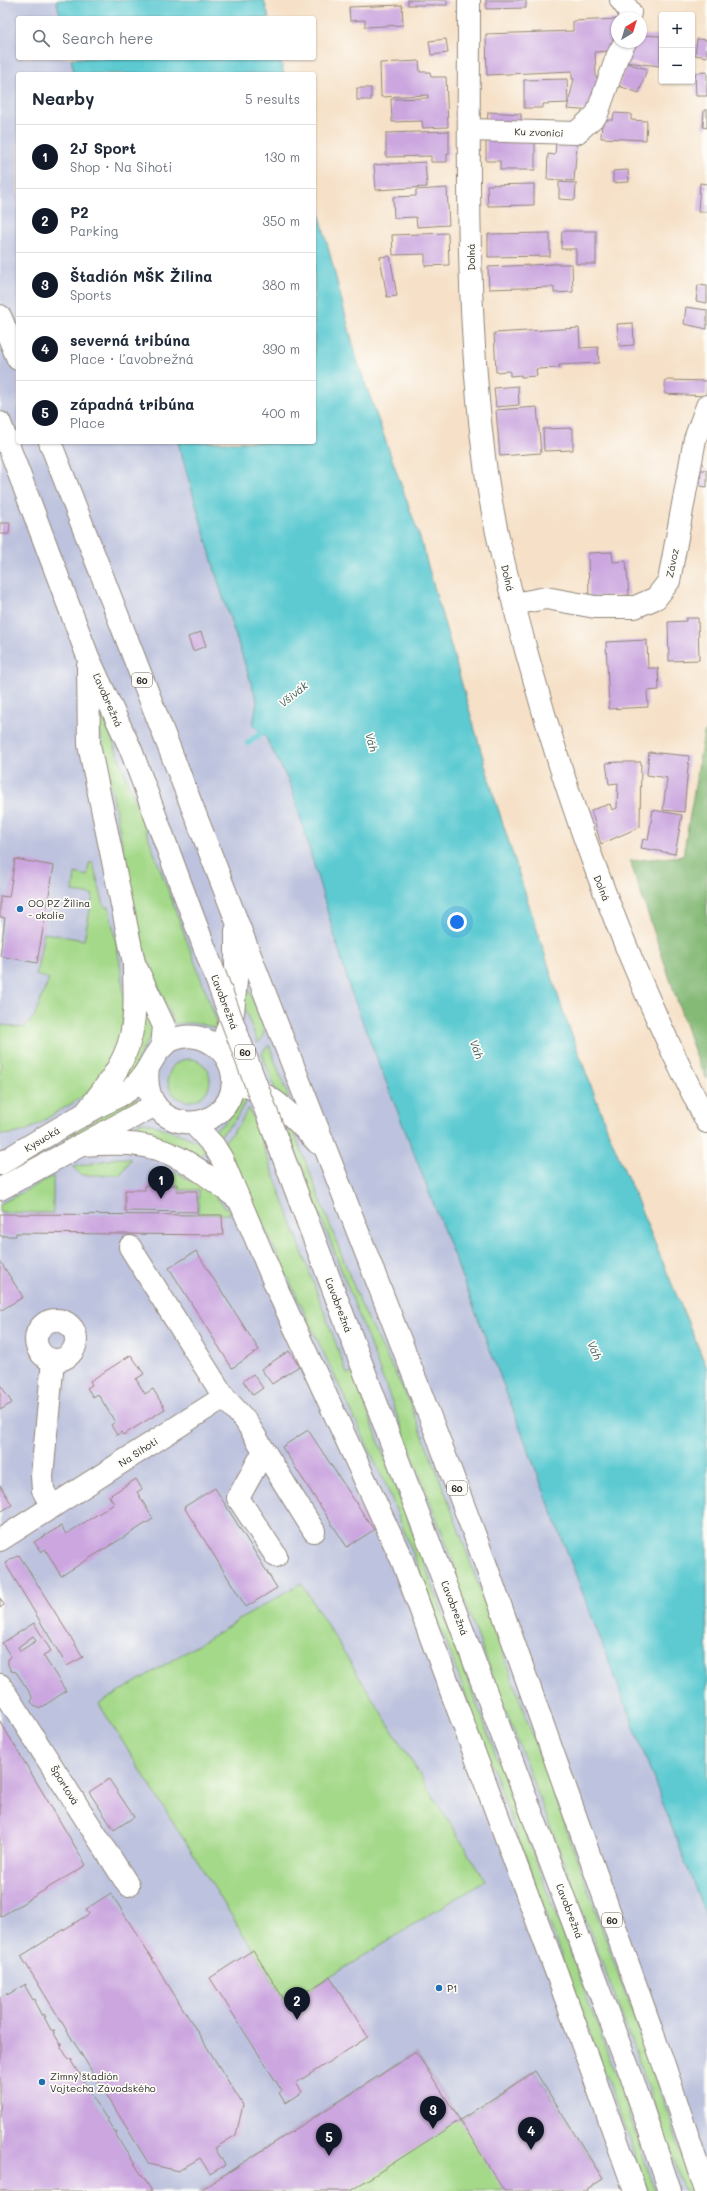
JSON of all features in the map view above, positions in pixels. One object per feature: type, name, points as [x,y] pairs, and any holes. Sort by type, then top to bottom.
[{"type":"main road","name":"Dolná","points":[[468,0],[472,321],[482,433],[495,518],[514,604],[548,731],[590,857],[635,971],[677,1064],[707,1122]]},
{"type":"main road","points":[[621,0],[630,12]]},
{"type":"main road","name":"Ku zvonici","points":[[469,130],[576,133],[597,114],[617,57],[622,48]]},
{"type":"main road","points":[[0,316],[16,354]]},
{"type":"main road","name":"Závoz","points":[[514,604],[546,598],[595,607],[636,607],[656,598],[669,581],[695,439],[707,406]]},
{"type":"main road","name":"Ľavobrežná","points":[[0,423],[88,657],[131,750],[307,1220],[632,2075],[670,2191]]},
{"type":"main road","name":"60","points":[[51,444],[236,918],[484,1561],[658,2050],[706,2191]]},
{"type":"main road","points":[[84,1114],[118,1069],[128,1049],[133,1024],[134,963],[89,745],[88,657]]},
{"type":"main road","points":[[220,1049],[233,1013],[236,980],[236,918]]},
{"type":"main road","points":[[134,963],[164,1026],[162,1047]]},
{"type":"main road","points":[[185,1037],[198,1037],[210,1041],[220,1049],[227,1058],[232,1070],[233,1082],[230,1094],[220,1110],[205,1120],[193,1123],[172,1119],[155,1105],[149,1093],[146,1080],[148,1068],[153,1056],[162,1047],[172,1040],[185,1037]]},
{"type":"main road","name":"Kysucká","points":[[0,1164],[136,1085],[148,1068]]},
{"type":"main road","points":[[233,1082],[251,1087],[285,1109],[325,1150]]},
{"type":"main road","points":[[0,1189],[155,1105]]},
{"type":"main road","points":[[193,1123],[214,1146],[222,1159],[281,1298],[402,1560],[563,1988],[635,2191]]},
{"type":"main road","points":[[80,1145],[130,1144],[175,1154],[197,1168],[240,1200]]},
{"type":"main road","points":[[130,1247],[224,1397],[245,1420],[314,1531]]},
{"type":"main road","points":[[52,1507],[43,1490],[42,1476],[53,1360]]},
{"type":"main road","name":"Na Sihoti","points":[[0,1540],[224,1397]]},
{"type":"main road","points":[[264,1451],[238,1498],[276,1556]]},
{"type":"main road","name":"Športová","points":[[0,1685],[128,1886]]},
{"type":"shaded area","points":[[0,0],[56,0],[60,16],[16,16],[16,60],[71,60],[74,72],[16,72],[16,444],[179,444],[220,588],[257,701],[253,725],[265,736],[291,786],[350,989],[481,1326],[707,1919],[707,2191],[0,2191]]},
{"type":"green space","points":[[94,699],[97,699],[220,1030],[197,1024],[174,1024],[142,945]]},
{"type":"green space","points":[[707,731],[707,1079],[697,1059],[630,861],[683,856],[704,733]]},
{"type":"green space","points":[[89,863],[93,863],[104,906],[109,907],[122,978],[124,1001],[123,1023],[117,1045],[108,1067],[92,1088],[84,1095],[30,1129],[16,1134],[0,1134],[0,1025],[24,1028],[34,1017],[49,979],[36,975],[44,933],[84,940],[93,895],[73,892],[75,873],[87,876]]},
{"type":"green space","points":[[245,984],[247,984],[264,1029],[263,1037],[258,1043],[242,1002]]},
{"type":"green space","points":[[142,1005],[151,1012],[153,1032],[140,1054],[132,1075],[118,1087]]},
{"type":"green space","points":[[269,1045],[289,1099],[276,1092],[262,1053]]},
{"type":"green space","points":[[185,1059],[193,1059],[201,1062],[207,1068],[210,1080],[207,1092],[201,1098],[193,1101],[185,1101],[177,1098],[171,1092],[168,1084],[168,1076],[171,1068],[177,1062]]},
{"type":"green space","points":[[243,1091],[246,1100],[235,1120],[219,1137],[215,1131],[216,1129],[226,1122],[234,1113],[242,1097]]},
{"type":"green space","points":[[134,1095],[139,1103],[67,1141],[65,1138]]},
{"type":"green space","points":[[275,1097],[289,1119],[361,1305],[409,1401],[445,1492],[659,2087],[694,2191],[684,2191],[649,2089],[605,1970],[454,1574],[456,1569]]},
{"type":"green space","points":[[249,1108],[347,1374],[353,1373],[618,2081],[655,2191],[648,2191],[420,1571],[386,1485],[224,1142],[239,1125]]},
{"type":"green space","points":[[141,1122],[152,1124],[188,1137],[206,1149],[199,1158],[120,1135]]},
{"type":"green space","points":[[118,1158],[131,1159],[120,1175],[81,1175],[73,1167]]},
{"type":"green space","points":[[175,1171],[192,1182],[195,1178],[208,1188],[231,1214],[198,1214],[199,1190],[178,1190],[178,1184],[174,1184]]},
{"type":"green space","points":[[53,1176],[53,1213],[0,1212],[0,1204]]},
{"type":"green space","points":[[301,1583],[485,1880],[287,2004],[99,1704]]},
{"type":"green space","points":[[416,2052],[460,2120],[535,2071],[603,2179],[587,2189],[588,2191],[199,2191]]},
{"type":"water","points":[[56,0],[264,0],[268,16],[60,16]]},
{"type":"water","points":[[71,60],[280,60],[284,72],[74,72]]},
{"type":"water","name":"Váh","points":[[316,200],[357,360],[420,538],[494,796],[564,1014],[608,1131],[707,1368],[707,1919],[481,1326],[350,989],[291,786],[265,736],[253,725],[257,701],[220,588],[179,444],[316,444]]},
{"type":"building","points":[[408,0],[447,0],[447,5],[408,5]]},
{"type":"building","points":[[486,0],[526,0],[526,8],[486,9]]},
{"type":"building","points":[[402,5],[403,25],[365,27],[365,20],[350,21],[349,7]]},
{"type":"building","points":[[611,19],[610,51],[595,52],[596,78],[603,79],[595,111],[567,109],[574,79],[572,79],[572,71],[487,75],[486,34],[573,31],[573,21]]},
{"type":"building","points":[[647,35],[659,36],[659,66],[624,62],[627,48],[647,48]]},
{"type":"building","points":[[446,39],[448,53],[431,55],[429,41]]},
{"type":"building","points":[[697,39],[707,40],[707,57],[695,55]]},
{"type":"building","points":[[419,61],[420,72],[430,72],[431,77],[446,77],[448,127],[423,128],[422,121],[392,122],[391,99],[428,98],[428,95],[381,97],[380,63]]},
{"type":"building","points":[[626,63],[647,69],[639,93],[619,86]]},
{"type":"building","points":[[707,72],[707,96],[696,96],[695,73]]},
{"type":"building","points":[[567,79],[568,103],[543,104],[543,108],[524,108],[524,80]]},
{"type":"building","points":[[357,88],[371,88],[371,100],[357,100]]},
{"type":"building","points":[[704,110],[707,110],[707,128],[703,127]]},
{"type":"building","points":[[488,112],[521,114],[521,127],[487,125]]},
{"type":"building","points":[[614,113],[631,114],[631,120],[647,121],[646,140],[601,138],[602,120],[613,120]]},
{"type":"building","points":[[449,131],[449,154],[447,154],[447,162],[431,162],[431,156],[386,157],[386,133]]},
{"type":"building","points":[[486,137],[535,137],[535,170],[500,170],[500,161],[486,161]]},
{"type":"building","points":[[556,142],[577,144],[574,181],[547,179],[548,154],[555,155]]},
{"type":"building","points":[[425,162],[427,187],[376,190],[374,165]]},
{"type":"building","points":[[628,170],[629,182],[613,183],[613,171]]},
{"type":"building","points":[[559,182],[576,183],[575,200],[559,199]]},
{"type":"building","points":[[700,183],[707,184],[707,212],[698,212]]},
{"type":"building","points":[[534,184],[534,205],[488,206],[487,185]]},
{"type":"building","points":[[447,188],[449,225],[417,227],[416,217],[394,218],[393,197],[416,196],[416,190]]},
{"type":"building","points":[[562,231],[596,231],[596,264],[576,264],[576,249],[561,249]]},
{"type":"building","points":[[448,233],[449,265],[425,266],[425,254],[393,255],[392,235]]},
{"type":"building","points":[[550,233],[550,256],[488,257],[488,234]]},
{"type":"building","points":[[390,256],[397,296],[387,297],[380,257]]},
{"type":"building","points":[[572,264],[573,292],[554,293],[554,287],[489,289],[488,267]]},
{"type":"building","points":[[698,285],[707,286],[707,303],[696,301]]},
{"type":"building","points":[[686,307],[707,310],[707,329],[684,324]]},
{"type":"building","points":[[633,323],[634,345],[619,346],[617,324]]},
{"type":"building","points":[[579,328],[580,348],[598,347],[599,363],[559,365],[560,368],[536,369],[537,376],[510,376],[510,371],[496,372],[494,333]]},
{"type":"building","points":[[665,380],[707,381],[706,396],[665,394]]},
{"type":"building","points":[[518,386],[519,405],[496,407],[494,388]]},
{"type":"building","points":[[537,407],[541,453],[500,456],[496,410]]},
{"type":"building","points":[[573,428],[573,450],[544,451],[543,429]]},
{"type":"building","points":[[701,470],[707,470],[707,487],[700,486]]},
{"type":"building","points":[[0,523],[10,523],[9,534],[0,534]]},
{"type":"building","points":[[612,552],[613,562],[626,561],[629,595],[589,598],[588,553]]},
{"type":"building","points":[[686,618],[698,618],[699,660],[669,661],[668,622],[686,621]]},
{"type":"building","points":[[201,632],[206,646],[193,651],[188,637]]},
{"type":"building","points":[[647,640],[648,668],[658,668],[659,690],[647,691],[648,707],[609,709],[606,642]]},
{"type":"building","points":[[649,752],[689,756],[684,812],[663,810],[667,778],[647,775]]},
{"type":"building","points":[[641,762],[640,827],[601,844],[591,810],[610,804],[612,810],[617,808],[618,783],[609,784],[606,763]]},
{"type":"building","points":[[653,810],[682,815],[675,854],[641,848],[643,839],[648,840]]},
{"type":"building","points":[[15,859],[54,866],[37,963],[0,956],[5,918],[0,917],[0,896],[9,897]]},
{"type":"building","points":[[145,1185],[178,1185],[177,1191],[197,1191],[197,1212],[125,1211],[125,1190],[145,1190]]},
{"type":"building","points":[[0,1214],[222,1215],[223,1235],[16,1233],[16,1236],[0,1236]]},
{"type":"building","points":[[196,1251],[259,1350],[232,1368],[169,1268]]},
{"type":"building","points":[[0,1261],[23,1297],[0,1311]]},
{"type":"building","points":[[289,1351],[299,1366],[272,1384],[261,1369]]},
{"type":"building","points":[[131,1355],[144,1374],[136,1379],[145,1394],[153,1389],[165,1409],[123,1435],[121,1432],[117,1435],[111,1425],[115,1422],[98,1394],[93,1397],[87,1388],[92,1385],[90,1381]]},
{"type":"building","points":[[253,1374],[263,1388],[253,1395],[243,1381]]},
{"type":"building","points":[[0,1384],[12,1403],[0,1410]]},
{"type":"building","points":[[308,1430],[374,1530],[347,1547],[282,1447]]},
{"type":"building","points":[[136,1479],[142,1489],[137,1492],[153,1519],[61,1576],[45,1549],[41,1552],[34,1542],[61,1526],[66,1534],[114,1504],[109,1496]]},
{"type":"building","points":[[0,1485],[12,1505],[0,1512]]},
{"type":"building","points":[[215,1488],[277,1588],[246,1607],[184,1507]]},
{"type":"building","points":[[19,1555],[83,1657],[67,1666],[5,1563]]},
{"type":"building","points":[[0,1598],[4,1605],[0,1608]]},
{"type":"building","points":[[34,1623],[51,1651],[43,1655],[66,1691],[39,1709],[31,1702],[32,1696],[16,1672],[11,1671],[8,1665],[8,1659],[11,1657],[2,1643]],"holes":[[[33,1636],[36,1641],[20,1651],[18,1647]]]},
{"type":"building","points":[[0,1721],[86,1865],[0,1917]]},
{"type":"building","points":[[109,1779],[134,1817],[114,1830],[89,1792]]},
{"type":"building","points":[[111,1893],[243,2105],[236,2135],[215,2148],[225,2165],[210,2174],[200,2158],[178,2171],[149,2164],[21,1956],[89,1914],[86,1909]]},
{"type":"building","points":[[253,1950],[287,2004],[330,1977],[368,2037],[296,2083],[302,2092],[285,2103],[279,2093],[282,2091],[210,1978]]},
{"type":"building","name":"Zimný štadión Vojtecha Závodského","points":[[26,1984],[25,1986],[33,2000],[35,1999],[35,2003],[42,2016],[44,2014],[46,2017],[44,2017],[51,2030],[55,2031],[53,2032],[61,2045],[62,2043],[61,2047],[69,2060],[71,2058],[73,2060],[71,2061],[79,2074],[82,2075],[80,2076],[106,2118],[109,2119],[107,2120],[115,2133],[117,2132],[116,2135],[152,2191],[0,2191],[0,1997],[7,1993],[7,1995]]},
{"type":"building","points":[[416,2052],[460,2120],[350,2191],[199,2191]]},
{"type":"building","points":[[535,2071],[603,2179],[587,2189],[588,2191],[504,2191],[460,2120]]},
{"type":"waterway","name":"Všivák","points":[[248,743],[267,728]]},
{"type":"place","name":"OO PZ Žilina - okolie","points":[[20,909]]},
{"type":"place","name":"2J Sport","points":[[161,1199]]},
{"type":"place","name":"P1","points":[[439,1988]]},
{"type":"place","name":"P2","points":[[297,2020]]},
{"type":"place","name":"Zimný štadión Vojtecha Závodského","points":[[42,2082]]},
{"type":"place","name":"Štadión MŠK Žilina","points":[[433,2129]]},
{"type":"place","name":"severná tribúna","points":[[531,2150]]},
{"type":"place","name":"západná tribúna","points":[[329,2156]]}]
